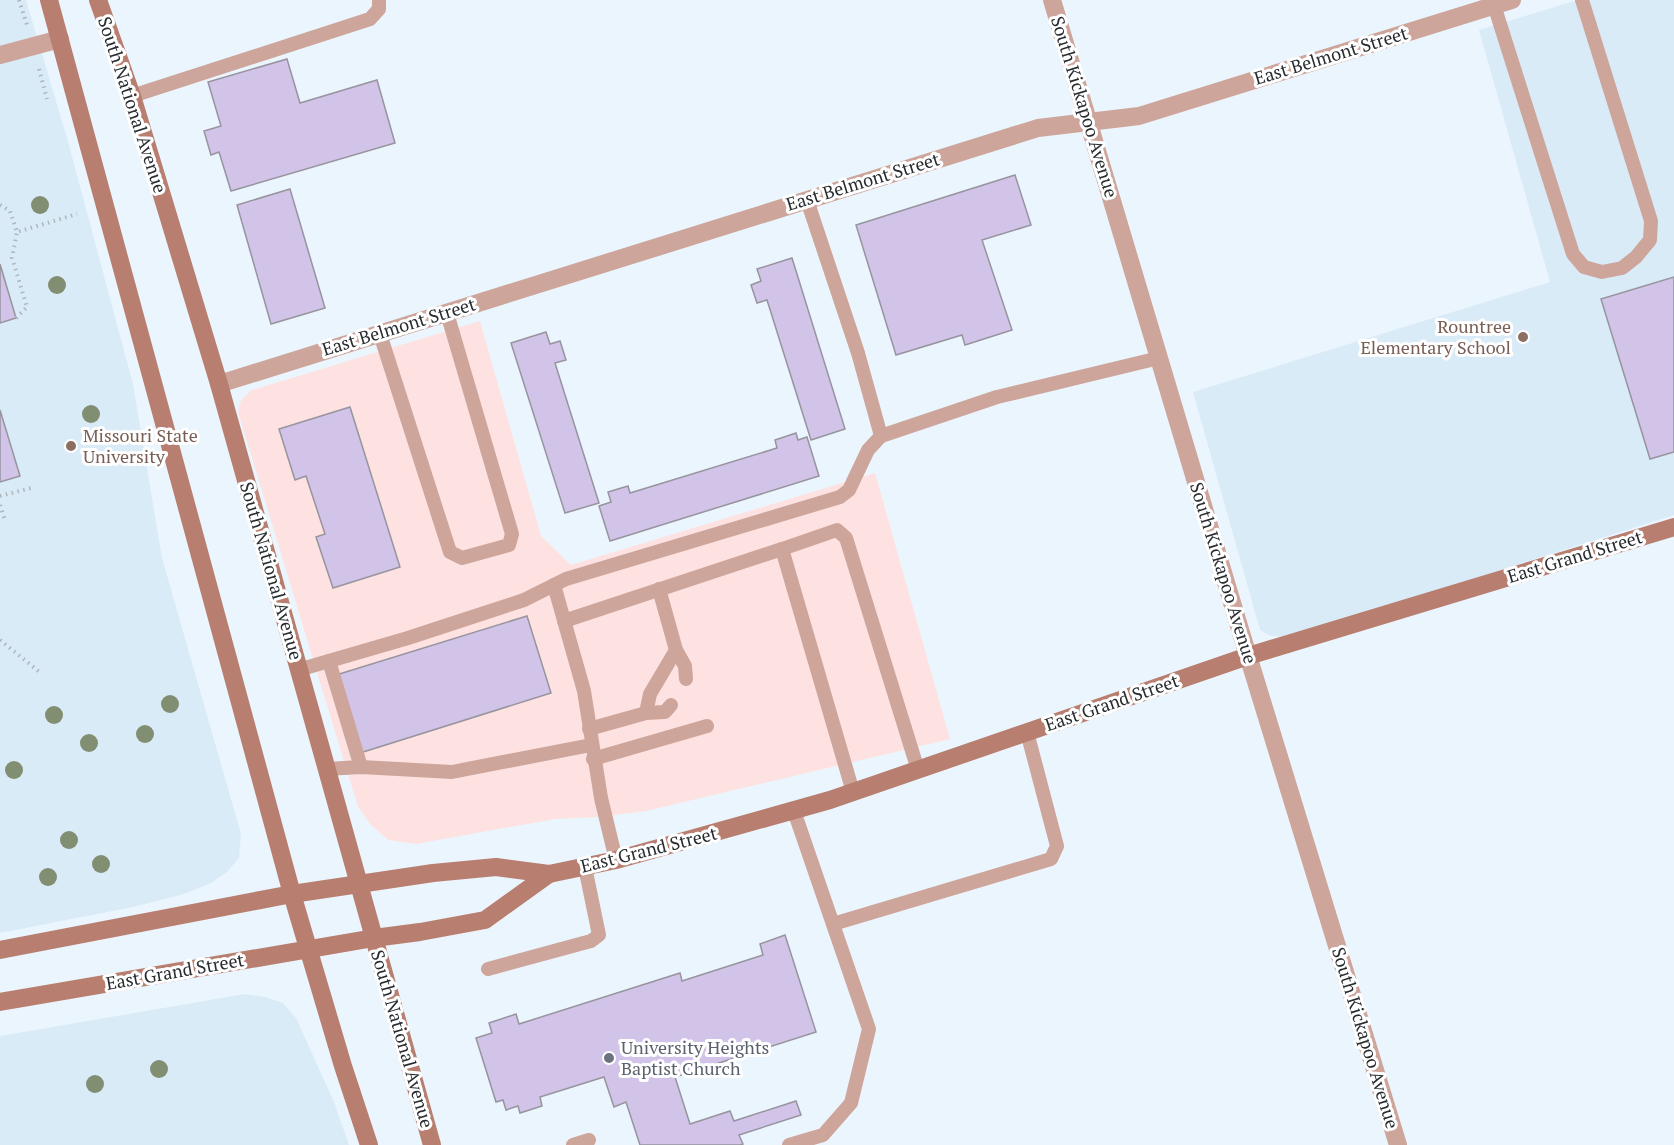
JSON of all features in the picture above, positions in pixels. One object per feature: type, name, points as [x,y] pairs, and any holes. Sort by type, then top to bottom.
[{"type":"main road","points":[[49,0],[292,894],[369,1145]]},
{"type":"main road","name":"South National Avenue","points":[[98,0],[132,96],[219,384],[432,1145]]},
{"type":"main road","name":"East Grand Street","points":[[0,950],[292,894],[433,873],[496,867],[549,874],[616,860],[794,811],[1248,656],[1674,527]]},
{"type":"main road","name":"East Grand Street","points":[[0,1002],[485,920],[549,874]]},
{"type":"street","name":"South Kickapoo Avenue","points":[[1052,0],[1248,656],[1398,1145]]},
{"type":"street","name":"East Belmont Street","points":[[219,384],[1038,128],[1139,116],[1503,3]]},
{"type":"street","points":[[0,55],[60,39]]},
{"type":"lane","points":[[132,96],[370,19],[379,9],[379,0]]},
{"type":"lane","points":[[1503,3],[1574,254],[1584,267],[1602,272],[1622,268],[1636,257],[1650,240],[1651,221],[1582,0]]},
{"type":"lane","points":[[807,200],[858,353],[881,436]]},
{"type":"lane","points":[[380,333],[450,552],[462,558],[500,548],[509,545],[512,534],[447,313]]},
{"type":"lane","points":[[298,670],[366,650],[410,645],[524,600],[566,579],[840,497],[849,490],[868,450],[881,436],[998,397],[1159,358]]},
{"type":"lane","points":[[564,621],[837,530],[846,538],[918,770]]},
{"type":"lane","points":[[782,549],[853,792]]},
{"type":"lane","points":[[554,585],[584,691],[592,752],[616,860]]},
{"type":"lane","points":[[659,589],[676,650],[686,666],[686,680]]},
{"type":"lane","points":[[366,650],[370,664]]},
{"type":"lane","points":[[646,713],[650,694],[676,650]]},
{"type":"lane","points":[[329,661],[361,767]]},
{"type":"lane","points":[[589,729],[646,713],[665,712],[671,705]]},
{"type":"lane","points":[[326,769],[361,767],[452,772],[592,752],[707,726]]},
{"type":"lane","points":[[833,924],[1051,859],[1057,846],[1027,732]]},
{"type":"lane","points":[[789,1145],[823,1135],[851,1103],[869,1029],[794,811]]},
{"type":"lane","points":[[488,969],[591,940],[599,935],[585,867]]},
{"type":"lane","points":[[573,1145],[589,1140]]},
{"type":"path","points":[[19,0],[28,32]]},
{"type":"path","points":[[39,68],[47,99]]},
{"type":"path","points":[[0,205],[10,211],[17,232],[12,258],[27,307],[16,318]]},
{"type":"path","points":[[17,232],[77,214]]},
{"type":"path","points":[[0,496],[31,488]]},
{"type":"path","points":[[0,505],[5,520]]},
{"type":"path","points":[[0,640],[42,674]]},
{"type":"shaded area","name":"Missouri State University","points":[[0,0],[26,0],[67,138],[133,384],[162,558],[241,834],[239,858],[227,872],[211,883],[184,894],[133,907],[0,933]]},
{"type":"shaded area","name":"Rountree Elementary School","points":[[1578,0],[1674,0],[1674,515],[1288,637],[1271,636],[1260,630],[1193,392],[1550,282],[1479,30]]},
{"type":"shaded area","points":[[480,321],[541,536],[571,565],[875,473],[950,739],[646,811],[599,817],[555,819],[416,844],[388,840],[370,824],[358,807],[238,412],[241,400],[252,390]]},
{"type":"shaded area","points":[[245,994],[283,1003],[296,1018],[334,1102],[349,1145],[0,1145],[0,1036]]},
{"type":"building","points":[[287,59],[300,103],[377,80],[395,143],[231,191],[219,152],[211,155],[204,131],[221,126],[208,82]]},
{"type":"building","points":[[1015,175],[1031,225],[982,240],[1012,330],[965,345],[962,335],[896,355],[856,225]]},
{"type":"building","points":[[290,189],[325,308],[271,324],[237,205]]},
{"type":"building","points":[[792,258],[845,429],[811,440],[767,300],[757,303],[751,285],[761,281],[757,269]]},
{"type":"building","points":[[0,264],[16,318],[0,323]]},
{"type":"building","points":[[1674,277],[1674,452],[1650,459],[1601,299]]},
{"type":"building","points":[[546,332],[550,344],[560,341],[566,360],[555,363],[599,503],[565,513],[511,343]]},
{"type":"building","points":[[350,407],[400,567],[333,588],[316,537],[325,534],[306,476],[295,480],[279,429]]},
{"type":"building","points":[[0,410],[20,476],[0,482]]},
{"type":"building","points":[[796,433],[798,440],[807,437],[819,476],[610,541],[599,506],[611,502],[608,492],[628,486],[630,493],[777,448],[775,440]]},
{"type":"building","points":[[527,616],[551,693],[360,753],[336,675]]},
{"type":"building","name":"University Heights Baptist Church","points":[[785,935],[816,1032],[675,1077],[690,1124],[730,1111],[734,1121],[796,1101],[801,1115],[739,1135],[743,1144],[740,1145],[640,1145],[626,1102],[614,1107],[604,1077],[540,1097],[542,1106],[520,1113],[518,1106],[506,1110],[503,1100],[496,1102],[476,1038],[492,1033],[489,1023],[516,1014],[519,1024],[680,973],[682,981],[763,955],[760,944]]},
{"type":"place","name":"Rountree Elementary School","points":[[1523,337]]},
{"type":"place","name":"Missouri State University","points":[[71,446]]},
{"type":"place","name":"University Heights Baptist Church","points":[[609,1058]]}]
